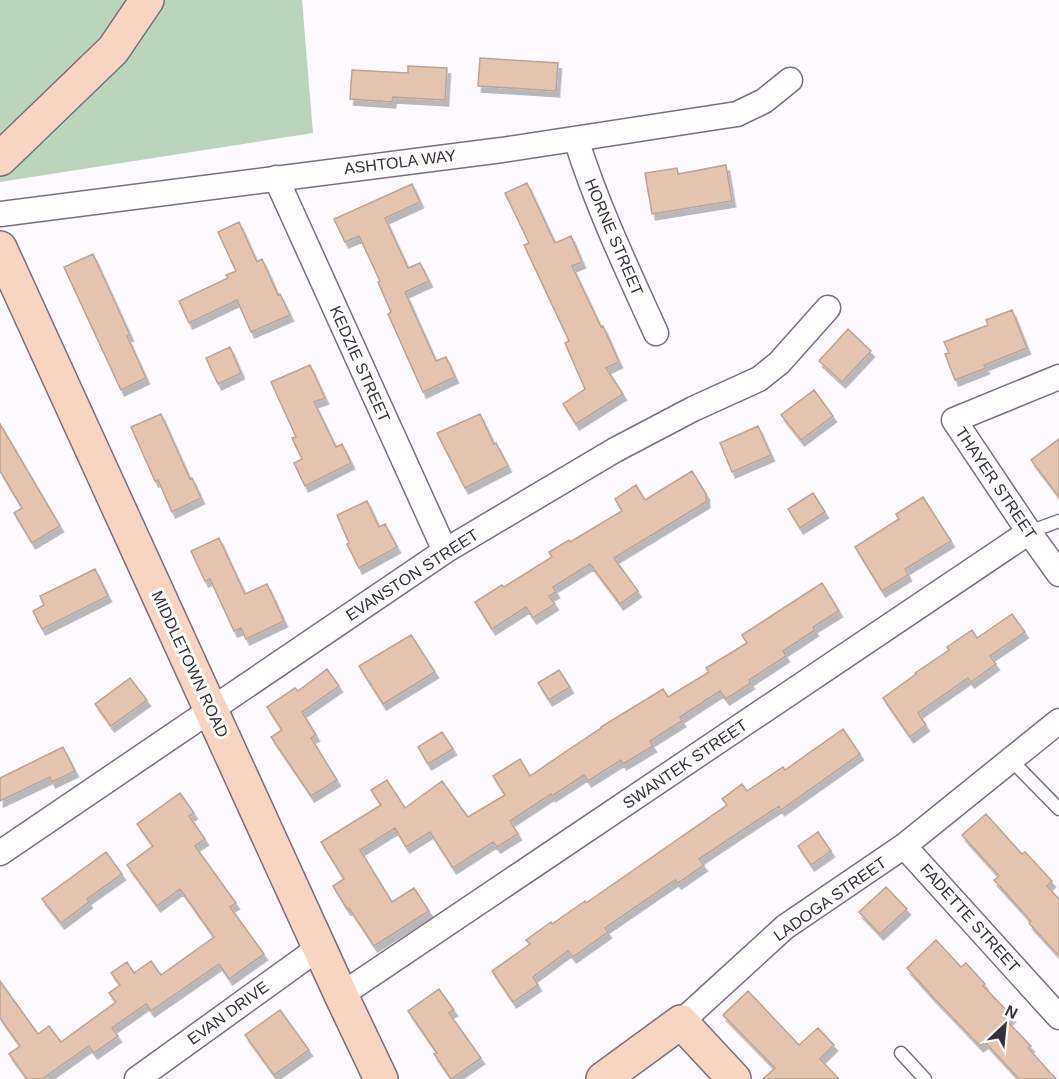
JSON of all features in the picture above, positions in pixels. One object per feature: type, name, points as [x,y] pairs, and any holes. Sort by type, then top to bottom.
[{"type":"street","points":[[0,159],[113,50],[147,0]]},
{"type":"street","name":"ASHTOLA WAY","points":[[0,214],[576,139],[737,114],[764,101],[790,80]]},
{"type":"street","name":"HORNE STREET","points":[[576,139],[586,172],[614,242],[656,333]]},
{"type":"street","name":"KEDZIE STREET","points":[[276,178],[445,551]]},
{"type":"street","name":"MIDDLETOWN ROAD","points":[[0,248],[381,1079]]},
{"type":"street","name":"EVANSTON STREET","points":[[0,853],[445,551],[615,450],[693,409],[759,379],[779,363],[828,308]]},
{"type":"street","name":"THAYER STREET","points":[[1059,377],[954,420],[1059,574]]},
{"type":"street","name":"SWANTEK STREET","points":[[342,995],[1029,532]]},
{"type":"street","name":"LADOGA STREET","points":[[603,1079],[681,1022],[785,927],[904,846],[1059,722]]},
{"type":"street","name":"FADETTE STREET","points":[[904,846],[1059,1017]]},
{"type":"street","name":"EVAN DRIVE","points":[[137,1079],[320,947]]},
{"type":"street","points":[[681,1022],[734,1079]]},
{"type":"lane","points":[[1029,532],[1059,520]]},
{"type":"lane","points":[[1011,760],[1059,809]]},
{"type":"lane","points":[[901,1053],[924,1079]]},
{"type":"green space","points":[[0,0],[302,0],[313,133],[0,182]]},
{"type":"building","points":[[480,58],[558,63],[556,91],[478,86]]},
{"type":"building","points":[[408,66],[447,68],[445,100],[393,97],[392,102],[350,99],[352,70],[408,73]]},
{"type":"building","points":[[726,165],[732,201],[652,214],[645,173],[677,168],[678,174]]},
{"type":"building","points":[[527,183],[555,243],[571,236],[582,262],[572,266],[619,362],[606,368],[623,394],[576,424],[563,404],[585,389],[565,343],[569,341],[524,245],[529,243],[505,193]]},
{"type":"building","points":[[412,184],[420,202],[385,218],[408,268],[420,263],[429,281],[405,292],[436,361],[446,357],[455,377],[423,392],[388,314],[391,312],[378,282],[380,281],[359,236],[345,242],[334,219]]},
{"type":"building","points":[[239,222],[257,262],[262,259],[290,315],[251,332],[237,300],[189,323],[179,301],[228,278],[226,275],[236,271],[218,232]]},
{"type":"building","points":[[93,254],[130,335],[127,336],[146,378],[121,390],[64,267]]},
{"type":"building","points":[[1012,310],[1027,348],[984,365],[986,368],[955,380],[945,354],[949,353],[944,342],[988,325],[986,320]]},
{"type":"building","points":[[848,329],[871,351],[842,382],[819,361]]},
{"type":"building","points":[[230,347],[241,373],[218,384],[206,358]]},
{"type":"building","points":[[310,365],[325,398],[314,402],[336,447],[342,444],[351,463],[305,486],[294,463],[302,459],[292,438],[296,437],[271,382]]},
{"type":"building","points":[[814,390],[833,416],[801,440],[781,415]]},
{"type":"building","points":[[161,414],[201,498],[172,512],[158,480],[155,481],[131,427]]},
{"type":"building","points":[[480,414],[494,444],[496,443],[508,466],[465,488],[437,433]]},
{"type":"building","points":[[0,424],[60,526],[32,543],[14,513],[22,508],[0,471]]},
{"type":"building","points":[[758,426],[771,455],[732,472],[720,443]]},
{"type":"building","points":[[1059,439],[1059,497],[1031,460]]},
{"type":"building","points":[[692,471],[706,494],[706,502],[614,558],[638,591],[620,604],[590,564],[553,587],[556,592],[549,596],[555,604],[533,618],[526,607],[492,629],[475,602],[552,557],[549,552],[622,511],[615,499],[636,485],[645,500]]},
{"type":"building","points":[[813,493],[825,512],[800,528],[788,509]]},
{"type":"building","points":[[923,497],[951,541],[905,569],[908,575],[882,591],[855,547],[899,519],[896,514]]},
{"type":"building","points":[[367,501],[379,527],[385,524],[397,547],[359,568],[347,544],[349,543],[337,515]]},
{"type":"building","points":[[219,538],[245,594],[267,584],[284,621],[246,639],[241,628],[234,631],[210,579],[205,581],[191,551]]},
{"type":"building","points":[[95,569],[108,596],[42,629],[33,611],[44,605],[40,596]]},
{"type":"building","points":[[822,583],[839,611],[813,627],[815,630],[783,651],[786,656],[749,680],[751,683],[726,699],[720,691],[680,717],[682,721],[650,741],[653,746],[623,764],[621,760],[588,781],[584,775],[510,821],[518,834],[497,847],[493,842],[453,868],[430,832],[406,847],[395,828],[360,850],[392,902],[414,888],[429,911],[374,946],[333,886],[344,879],[321,842],[381,805],[371,790],[387,780],[405,808],[442,781],[468,817],[505,795],[493,776],[520,759],[530,776],[601,727],[663,689],[668,697],[709,672],[706,668],[747,643],[742,635]]},
{"type":"building","points":[[1012,614],[1025,632],[990,656],[996,664],[971,682],[968,678],[918,713],[926,725],[910,737],[883,698],[949,650],[947,647],[972,630],[977,638]]},
{"type":"building","points":[[411,635],[435,672],[383,704],[359,666]]},
{"type":"building","points":[[327,669],[339,686],[302,712],[316,735],[311,738],[337,780],[311,796],[271,737],[282,730],[267,707],[295,688],[298,691]]},
{"type":"building","points":[[559,670],[570,687],[549,700],[538,683]]},
{"type":"building","points":[[130,678],[147,700],[111,726],[95,704]]},
{"type":"building","points":[[843,729],[860,754],[781,810],[779,806],[699,859],[704,865],[678,883],[675,880],[605,928],[608,932],[573,957],[568,951],[533,977],[538,985],[513,1002],[492,971],[530,944],[526,940],[585,901],[586,903],[727,805],[722,799],[742,784],[747,791],[783,767],[785,770]]},
{"type":"building","points":[[442,732],[453,749],[428,764],[418,747]]},
{"type":"building","points":[[63,747],[75,771],[52,782],[50,777],[0,801],[0,778]]},
{"type":"building","points":[[180,793],[194,813],[189,816],[205,839],[195,846],[236,903],[230,907],[264,954],[229,979],[219,964],[151,1011],[146,1004],[112,1028],[118,1036],[94,1053],[89,1046],[42,1079],[27,1079],[9,1054],[20,1046],[0,1018],[0,981],[38,1034],[49,1026],[61,1042],[116,1002],[109,993],[120,985],[111,973],[127,962],[134,973],[151,961],[161,975],[214,937],[180,889],[157,906],[127,865],[153,846],[137,824]]},
{"type":"building","points":[[986,814],[1022,854],[1025,852],[1052,881],[1047,886],[1059,899],[1059,956],[994,880],[999,876],[962,835]]},
{"type":"building","points":[[818,832],[831,851],[811,865],[798,846]]},
{"type":"building","points":[[106,852],[122,874],[87,899],[89,902],[61,923],[42,899]]},
{"type":"building","points":[[886,887],[907,909],[880,934],[859,912]]},
{"type":"building","points":[[936,940],[961,967],[966,963],[985,984],[983,986],[1012,1016],[1007,1021],[1031,1046],[1028,1048],[1056,1079],[1019,1079],[985,1042],[980,1046],[907,968]]},
{"type":"building","points":[[439,989],[454,1010],[449,1013],[481,1058],[451,1079],[434,1054],[437,1053],[408,1011]]},
{"type":"building","points":[[748,991],[799,1045],[818,1028],[834,1045],[820,1059],[839,1079],[763,1079],[775,1068],[723,1015]]},
{"type":"building","points":[[280,1010],[309,1050],[274,1075],[245,1035]]}]
